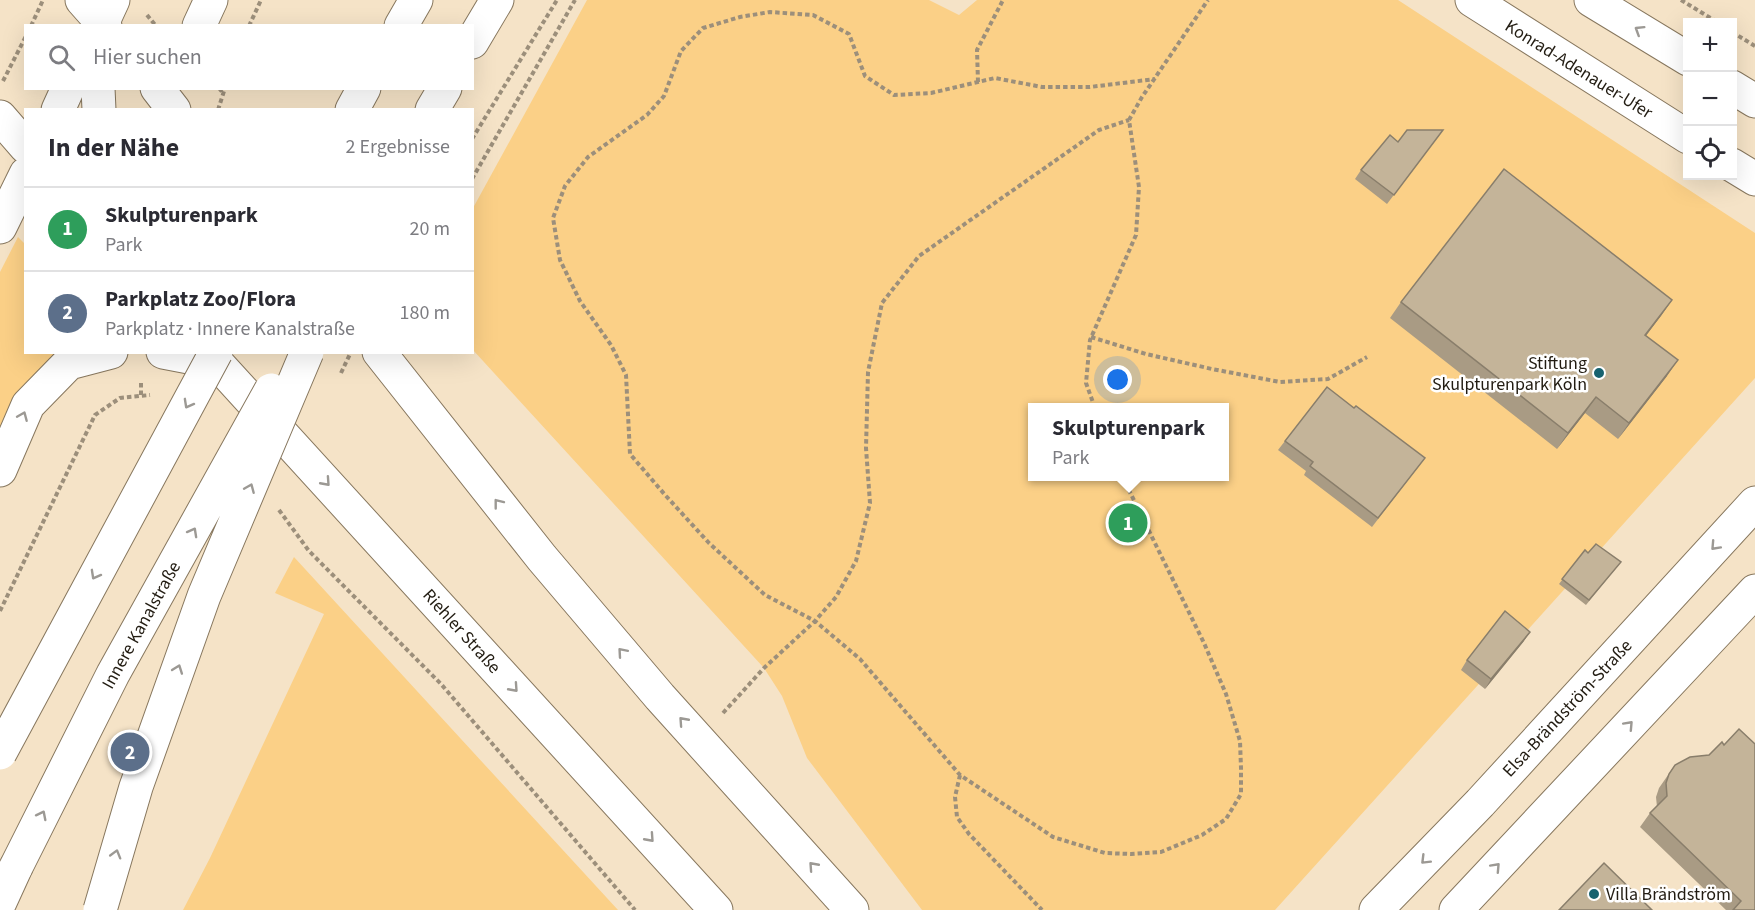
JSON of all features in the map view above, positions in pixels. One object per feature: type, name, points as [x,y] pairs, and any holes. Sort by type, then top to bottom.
[{"type":"main road","points":[[200,24],[212,0]]},
{"type":"main road","points":[[402,24],[416,0]]},
{"type":"main road","points":[[474,39],[497,0]]},
{"type":"main road","name":"Konrad-Adenauer-Ufer","points":[[1472,0],[1683,134]]},
{"type":"main road","points":[[1591,0],[1683,56]]},
{"type":"main road","points":[[59,108],[67,90]]},
{"type":"main road","points":[[98,90],[99,108]]},
{"type":"main road","points":[[353,108],[363,90]]},
{"type":"main road","points":[[433,108],[444,90]]},
{"type":"main road","points":[[1737,90],[1755,101]]},
{"type":"main road","points":[[0,117],[24,145]]},
{"type":"main road","points":[[1737,168],[1755,179]]},
{"type":"main road","points":[[0,227],[24,178]]},
{"type":"main road","points":[[0,470],[28,405],[69,363],[103,354]]},
{"type":"main road","points":[[0,753],[213,356],[188,354]]},
{"type":"main road","name":"Innere Kanalstraße","points":[[0,902],[113,674],[291,354]]},
{"type":"main road","points":[[100,910],[136,787],[204,596],[306,354]]},
{"type":"main road","points":[[381,354],[542,558],[699,739],[852,910]]},
{"type":"main road","name":"Riehler Straße","points":[[213,356],[716,910]]},
{"type":"main road","name":"Elsa-Brändström-Straße","points":[[1376,910],[1480,803],[1755,503]]},
{"type":"main road","points":[[1456,910],[1755,591]]},
{"type":"path","points":[[32,24],[44,0]]},
{"type":"path","points":[[250,24],[261,0]]},
{"type":"path","points":[[474,136],[557,0]]},
{"type":"path","points":[[474,176],[575,0]]},
{"type":"path","points":[[978,82],[978,50],[1003,0]]},
{"type":"path","points":[[699,739],[764,668],[815,621],[836,597],[856,561],[870,503],[866,448],[868,372],[882,303],[919,256],[1100,130],[1129,120],[1208,0]]},
{"type":"path","points":[[1682,0],[1711,18]]},
{"type":"path","points":[[1124,481],[1204,643],[1226,694],[1240,741],[1241,794],[1226,819],[1202,835],[1161,852],[1131,854],[1105,853],[1053,837],[960,775],[860,659],[815,621],[765,595],[709,543],[630,454],[626,375],[611,345],[580,301],[560,260],[553,218],[565,186],[588,157],[647,115],[664,96],[681,51],[703,27],[740,16],[770,12],[813,15],[849,34],[865,76],[894,95],[931,93],[995,78],[1042,87],[1090,87],[1155,79]]},
{"type":"path","points":[[1737,35],[1755,46]]},
{"type":"path","points":[[0,87],[24,40]]},
{"type":"path","points":[[219,108],[224,91]]},
{"type":"path","points":[[1093,403],[1086,383],[1091,337],[1136,236],[1139,186],[1129,120]]},
{"type":"path","points":[[1091,337],[1146,354],[1280,382],[1328,379],[1367,357]]},
{"type":"path","points":[[336,382],[350,354]]},
{"type":"path","points":[[0,611],[95,415],[120,398],[151,395]]},
{"type":"path","points":[[274,514],[276,504],[309,551],[441,684],[635,910]]},
{"type":"path","points":[[960,775],[955,797],[957,817],[969,834],[1042,910]]},
{"type":"shaded area","points":[[587,0],[929,0],[959,15],[977,0],[1398,0],[1755,233],[1755,378],[1275,910],[922,910],[807,758],[782,696],[764,668],[474,351],[474,206]]},
{"type":"shaded area","points":[[18,237],[24,243],[24,354],[63,354],[0,433],[0,272]]},
{"type":"shaded area","points":[[294,557],[618,910],[183,910],[210,858],[324,614],[275,593]]},
{"type":"building","points":[[1407,130],[1443,130],[1394,195],[1361,170],[1390,135],[1398,142]]},
{"type":"building","points":[[1504,169],[1672,300],[1645,335],[1678,360],[1629,423],[1596,397],[1568,433],[1401,302]]},
{"type":"building","points":[[1327,387],[1425,458],[1378,518],[1310,466],[1313,462],[1285,441]]},
{"type":"building","points":[[1596,544],[1621,562],[1589,600],[1562,579],[1585,550],[1588,553]]},
{"type":"building","points":[[1505,611],[1530,632],[1491,679],[1467,660]]},
{"type":"building","points":[[1739,729],[1755,744],[1755,910],[1733,910],[1741,901],[1650,813],[1667,796],[1666,783],[1675,765],[1690,757],[1709,755],[1722,742],[1724,745]]},
{"type":"building","points":[[1604,863],[1652,910],[1559,910]]},
{"type":"place","name":"Stiftung Skulpturenpark Köln","points":[[1599,373]]},
{"type":"place","name":"Skulpturenpark","points":[[1128,523]]},
{"type":"place","name":"Parkplatz Zoo/Flora","points":[[130,752]]},
{"type":"place","name":"Villa Brändström","points":[[1594,894]]}]
